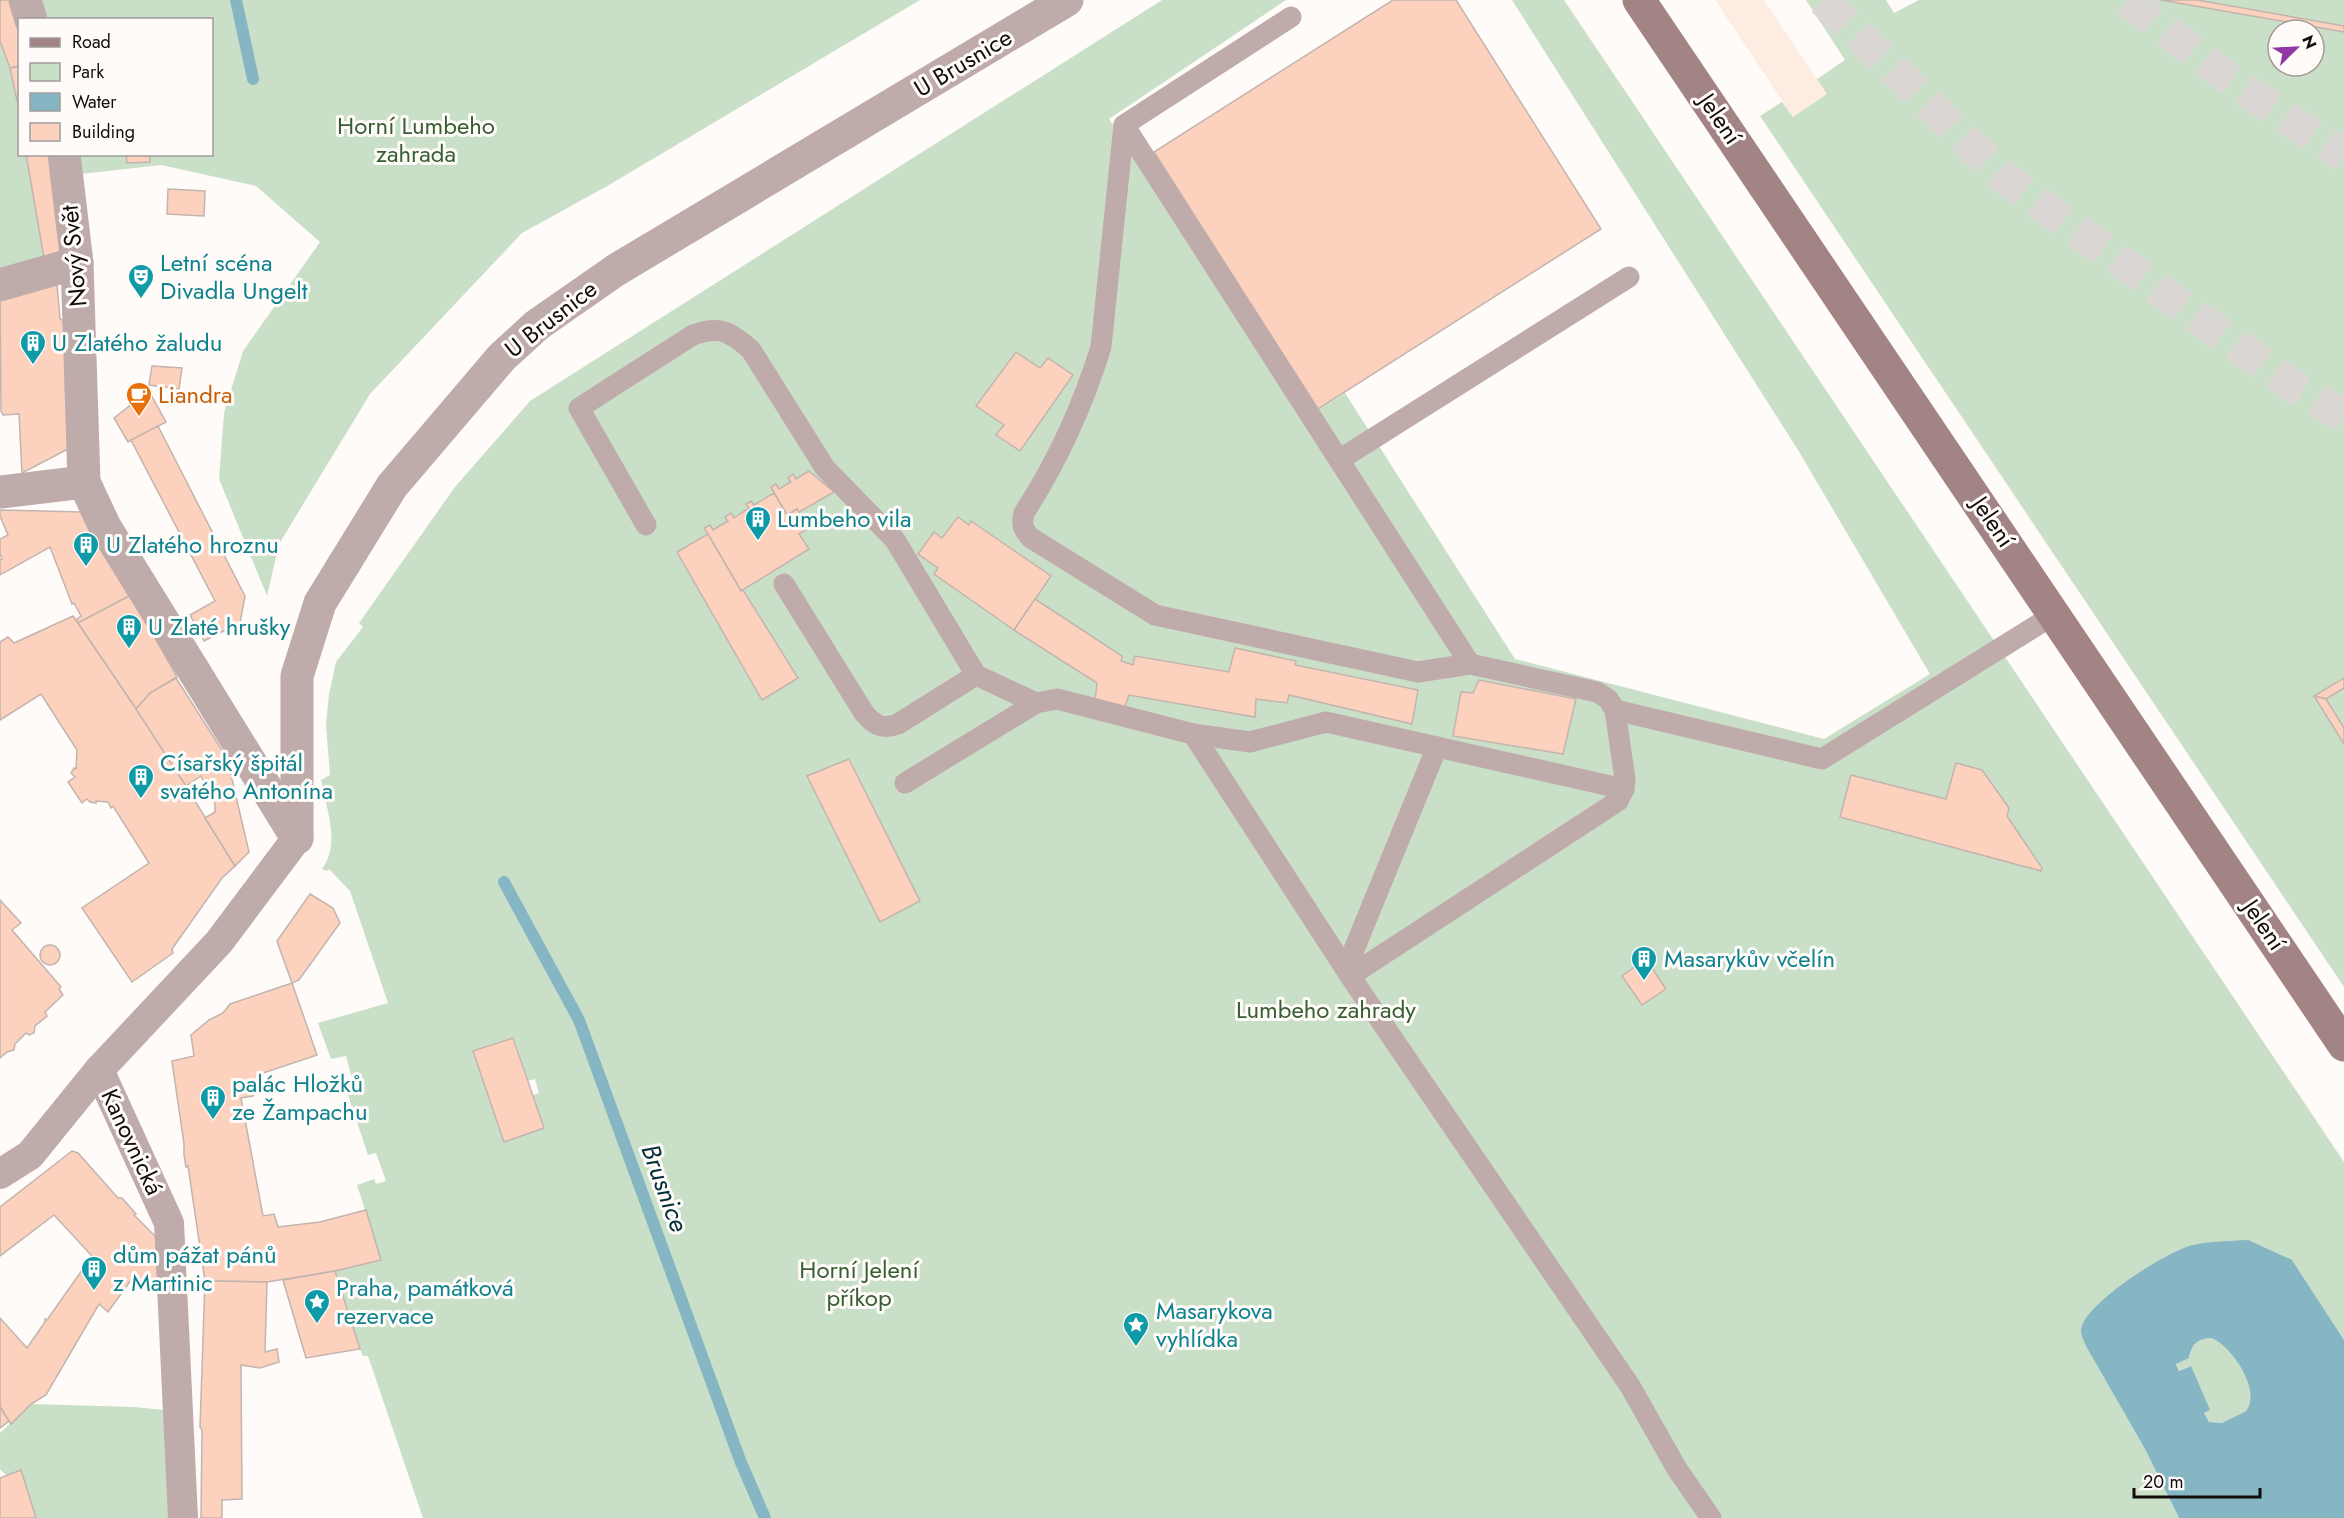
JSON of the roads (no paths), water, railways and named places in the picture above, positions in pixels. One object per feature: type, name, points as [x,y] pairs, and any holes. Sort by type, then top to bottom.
[{"type":"main road","name":"Jelení","points":[[1639,0],[2344,1045]]},
{"type":"street","points":[[25,0],[30,18]]},
{"type":"street","name":"U Brusnice","points":[[297,838],[297,676],[320,603],[392,486],[502,357],[537,325],[616,270],[1067,0]]},
{"type":"street","name":"Nový Svět","points":[[64,156],[77,263],[84,482],[105,527],[297,838]]},
{"type":"street","points":[[0,285],[77,263]]},
{"type":"street","points":[[0,492],[84,482]]},
{"type":"street","name":"Kanovnická","points":[[183,1518],[169,1222],[99,1070],[219,942],[297,838]]},
{"type":"street","points":[[0,1174],[30,1155],[99,1070]]},
{"type":"lane","points":[[1124,125],[1291,17]]},
{"type":"lane","points":[[1124,125],[1470,664]]},
{"type":"lane","points":[[1124,125],[1101,347],[1094,370],[1050,471],[1024,513],[1022,521],[1024,531],[1031,538],[1155,615],[1418,672],[1470,664],[1597,692],[1608,699],[1615,710],[1625,779],[1624,789],[1618,801],[1350,976]]},
{"type":"lane","points":[[1339,460],[1629,277]]},
{"type":"lane","points":[[646,525],[579,408],[693,335],[709,329],[725,331],[738,339],[755,356],[825,468],[895,540],[976,675],[1036,703]]},
{"type":"lane","points":[[784,584],[864,713],[872,722],[889,727],[898,724],[976,675]]},
{"type":"lane","points":[[1615,710],[1822,759],[2055,614]]},
{"type":"lane","points":[[905,783],[1036,703],[1057,699],[1193,734],[1250,742],[1326,722],[1624,789]]},
{"type":"lane","points":[[1193,734],[1350,976],[1630,1386],[1677,1469],[1711,1518]]},
{"type":"lane","points":[[1350,976],[1353,952],[1437,747]]},
{"type":"water","points":[[2248,1240],[2292,1260],[2344,1340],[2344,1518],[2179,1518],[2145,1449],[2082,1337],[2081,1331],[2085,1320],[2095,1307],[2128,1280],[2165,1257],[2193,1245]],"holes":[[[2211,1338],[2219,1342],[2242,1369],[2250,1392],[2250,1402],[2246,1411],[2222,1423],[2209,1422],[2204,1413],[2210,1410],[2191,1366],[2179,1371],[2176,1364],[2189,1358],[2192,1349],[2199,1341]]]},
{"type":"waterway","name":"Brusnice","points":[[236,0],[253,79]]},
{"type":"waterway","name":"Brusnice","points":[[504,882],[579,1020],[740,1460],[765,1518]]},
{"type":"tunnel","points":[[1823,0],[2003,177],[2297,389],[2344,416]]},
{"type":"tunnel","points":[[2128,0],[2229,79],[2344,156]]},
{"type":"place","name":"Letní scéna Divadla Ungelt","points":[[141,300]]},
{"type":"place","name":"U Zlatého žaludu","points":[[33,366]]},
{"type":"place","name":"Liandra","points":[[139,418]]},
{"type":"place","name":"Lumbeho vila","points":[[758,542]]},
{"type":"place","name":"U Zlatého hroznu","points":[[86,568]]},
{"type":"place","name":"U Zlaté hrušky","points":[[129,650]]},
{"type":"place","name":"Císařský špitál svatého Antonína","points":[[141,800]]},
{"type":"place","name":"Masarykův včelín","points":[[1644,982]]},
{"type":"place","name":"palác Hložků ze Žampachu","points":[[213,1121]]},
{"type":"place","name":"dům pážat pánů z Martinic","points":[[94,1292]]},
{"type":"place","name":"Praha, památková rezervace","points":[[317,1325]]},
{"type":"place","name":"Masarykova vyhlídka","points":[[1136,1348]]},
{"type":"park label","name":"Horní Lumbeho zahrada","points":[[416,140]]},
{"type":"park label","name":"Lumbeho zahrady","points":[[1326,1010]]},
{"type":"park label","name":"Horní Jelení příkop","points":[[859,1284]]}]
